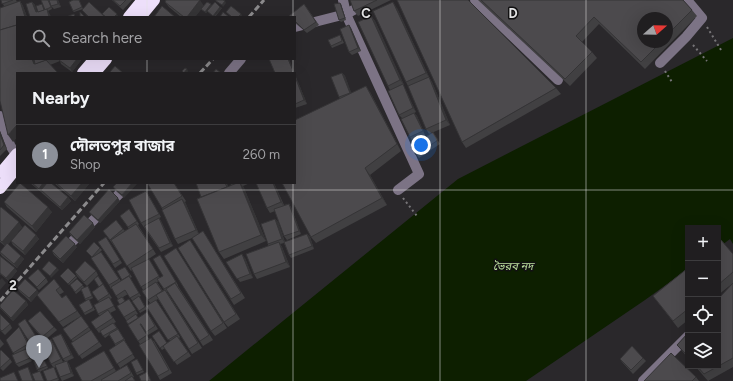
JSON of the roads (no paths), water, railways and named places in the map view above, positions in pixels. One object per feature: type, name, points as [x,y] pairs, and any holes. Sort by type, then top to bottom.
[{"type":"highway","points":[[130,16],[143,0]]},
{"type":"highway","points":[[141,16],[154,0]]},
{"type":"highway","points":[[84,72],[94,60]]},
{"type":"highway","points":[[95,72],[105,60]]},
{"type":"highway","points":[[0,175],[16,159]]},
{"type":"highway","points":[[0,188],[16,159]]},
{"type":"street","points":[[343,0],[346,14],[418,174],[398,190]]},
{"type":"street","points":[[296,27],[346,14],[372,0]]},
{"type":"street","points":[[475,0],[558,80]]},
{"type":"street","points":[[660,63],[686,37],[702,18],[687,0]]},
{"type":"street","points":[[230,72],[240,60]]},
{"type":"street","points":[[0,116],[16,159]]},
{"type":"street","points":[[58,257],[129,184]]},
{"type":"street","points":[[644,381],[685,339]]},
{"type":"water","name":"ভৈরব নদ","points":[[733,38],[733,244],[730,239],[721,246],[721,225],[685,225],[685,271],[526,381],[209,381],[458,179]]},
{"type":"railway","points":[[250,16],[264,0]]},
{"type":"railway","points":[[201,72],[212,60]]},
{"type":"railway","points":[[0,301],[103,184]]},
{"type":"place","name":"দৌলতপুর বাজার","points":[[39,368]]}]
